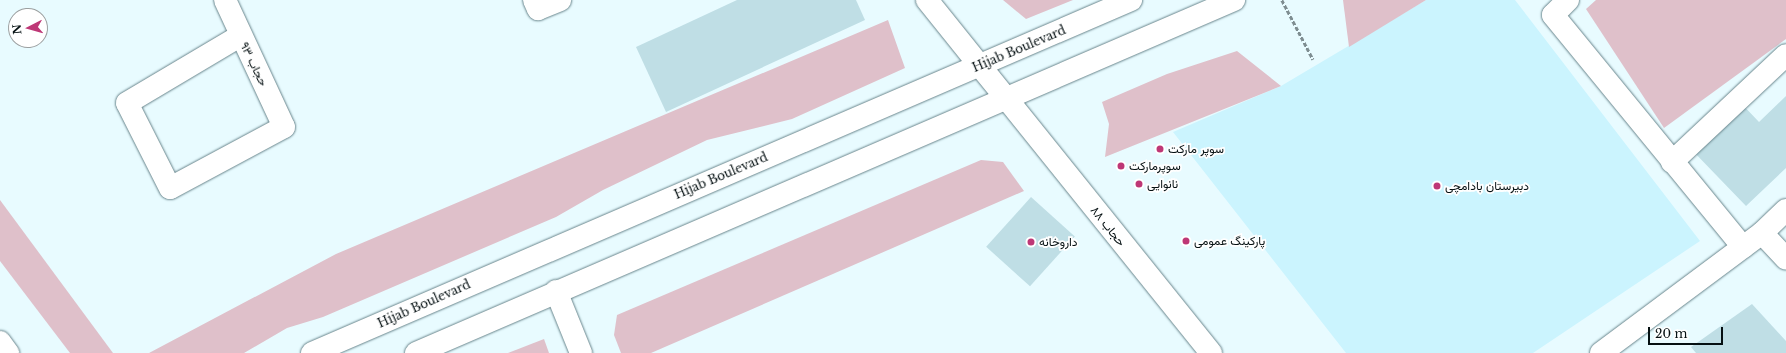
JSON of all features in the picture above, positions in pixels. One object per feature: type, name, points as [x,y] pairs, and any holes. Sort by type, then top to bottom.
[{"type":"main road","name":"حجاب ۹۳","points":[[225,0],[240,36],[284,127],[170,188],[128,103],[240,36]]},
{"type":"main road","points":[[536,5],[560,0]]},
{"type":"main road","name":"حجاب ۸۸","points":[[927,0],[1211,353]]},
{"type":"main road","name":"Hijab Boulevard","points":[[312,353],[1131,0]]},
{"type":"main road","points":[[416,353],[556,291],[1234,0]]},
{"type":"main road","points":[[1568,0],[1552,15],[1743,247]]},
{"type":"main road","points":[[1672,162],[1786,55]]},
{"type":"main road","points":[[1601,353],[1762,233],[1786,210]]},
{"type":"main road","points":[[1762,233],[1786,259]]},
{"type":"main road","points":[[556,291],[581,353]]},
{"type":"main road","points":[[0,342],[8,353]]},
{"type":"path","points":[[1282,0],[1313,58]]},
{"type":"shaded area","points":[[1003,0],[1073,0],[1026,19]]},
{"type":"shaded area","points":[[1343,0],[1426,0],[1349,47]]},
{"type":"shaded area","name":"دبیرستان بادامچی","points":[[1426,0],[1515,0],[1700,241],[1533,353],[1346,353],[1173,132],[1281,86]]},
{"type":"shaded area","points":[[1596,0],[1786,0],[1786,39],[1664,128],[1586,9]]},
{"type":"shaded area","points":[[888,20],[905,68],[792,119],[707,140],[603,190],[556,217],[323,317],[287,328],[244,353],[149,353],[336,254]]},
{"type":"shaded area","points":[[1237,51],[1281,86],[1105,157],[1109,124],[1102,102],[1167,74]]},
{"type":"shaded area","points":[[981,160],[1003,162],[1024,191],[651,353],[621,353],[614,335],[617,315]]},
{"type":"shaded area","points":[[0,200],[113,353],[70,353],[0,261]]},
{"type":"shaded area","points":[[544,339],[549,353],[508,353]]},
{"type":"building","points":[[737,0],[856,0],[865,20],[666,112],[636,47]]},
{"type":"building","points":[[1786,96],[1786,168],[1746,206],[1690,148],[1739,101],[1759,122]]},
{"type":"building","name":"داروخانه","points":[[1031,197],[1075,236],[1030,286],[986,247]]},
{"type":"building","points":[[1752,304],[1786,341],[1786,353],[1696,353],[1691,347]]},
{"type":"place","name":"سوپر مارکت","points":[[1160,149]]},
{"type":"place","name":"سوپرمارکت","points":[[1121,166]]},
{"type":"place","name":"نانوایی","points":[[1139,184]]},
{"type":"place","name":"دبیرستان بادامچی","points":[[1437,186]]},
{"type":"place","name":"پارکینگ عمومی","points":[[1186,241]]},
{"type":"place","name":"داروخانه","points":[[1031,242]]}]
